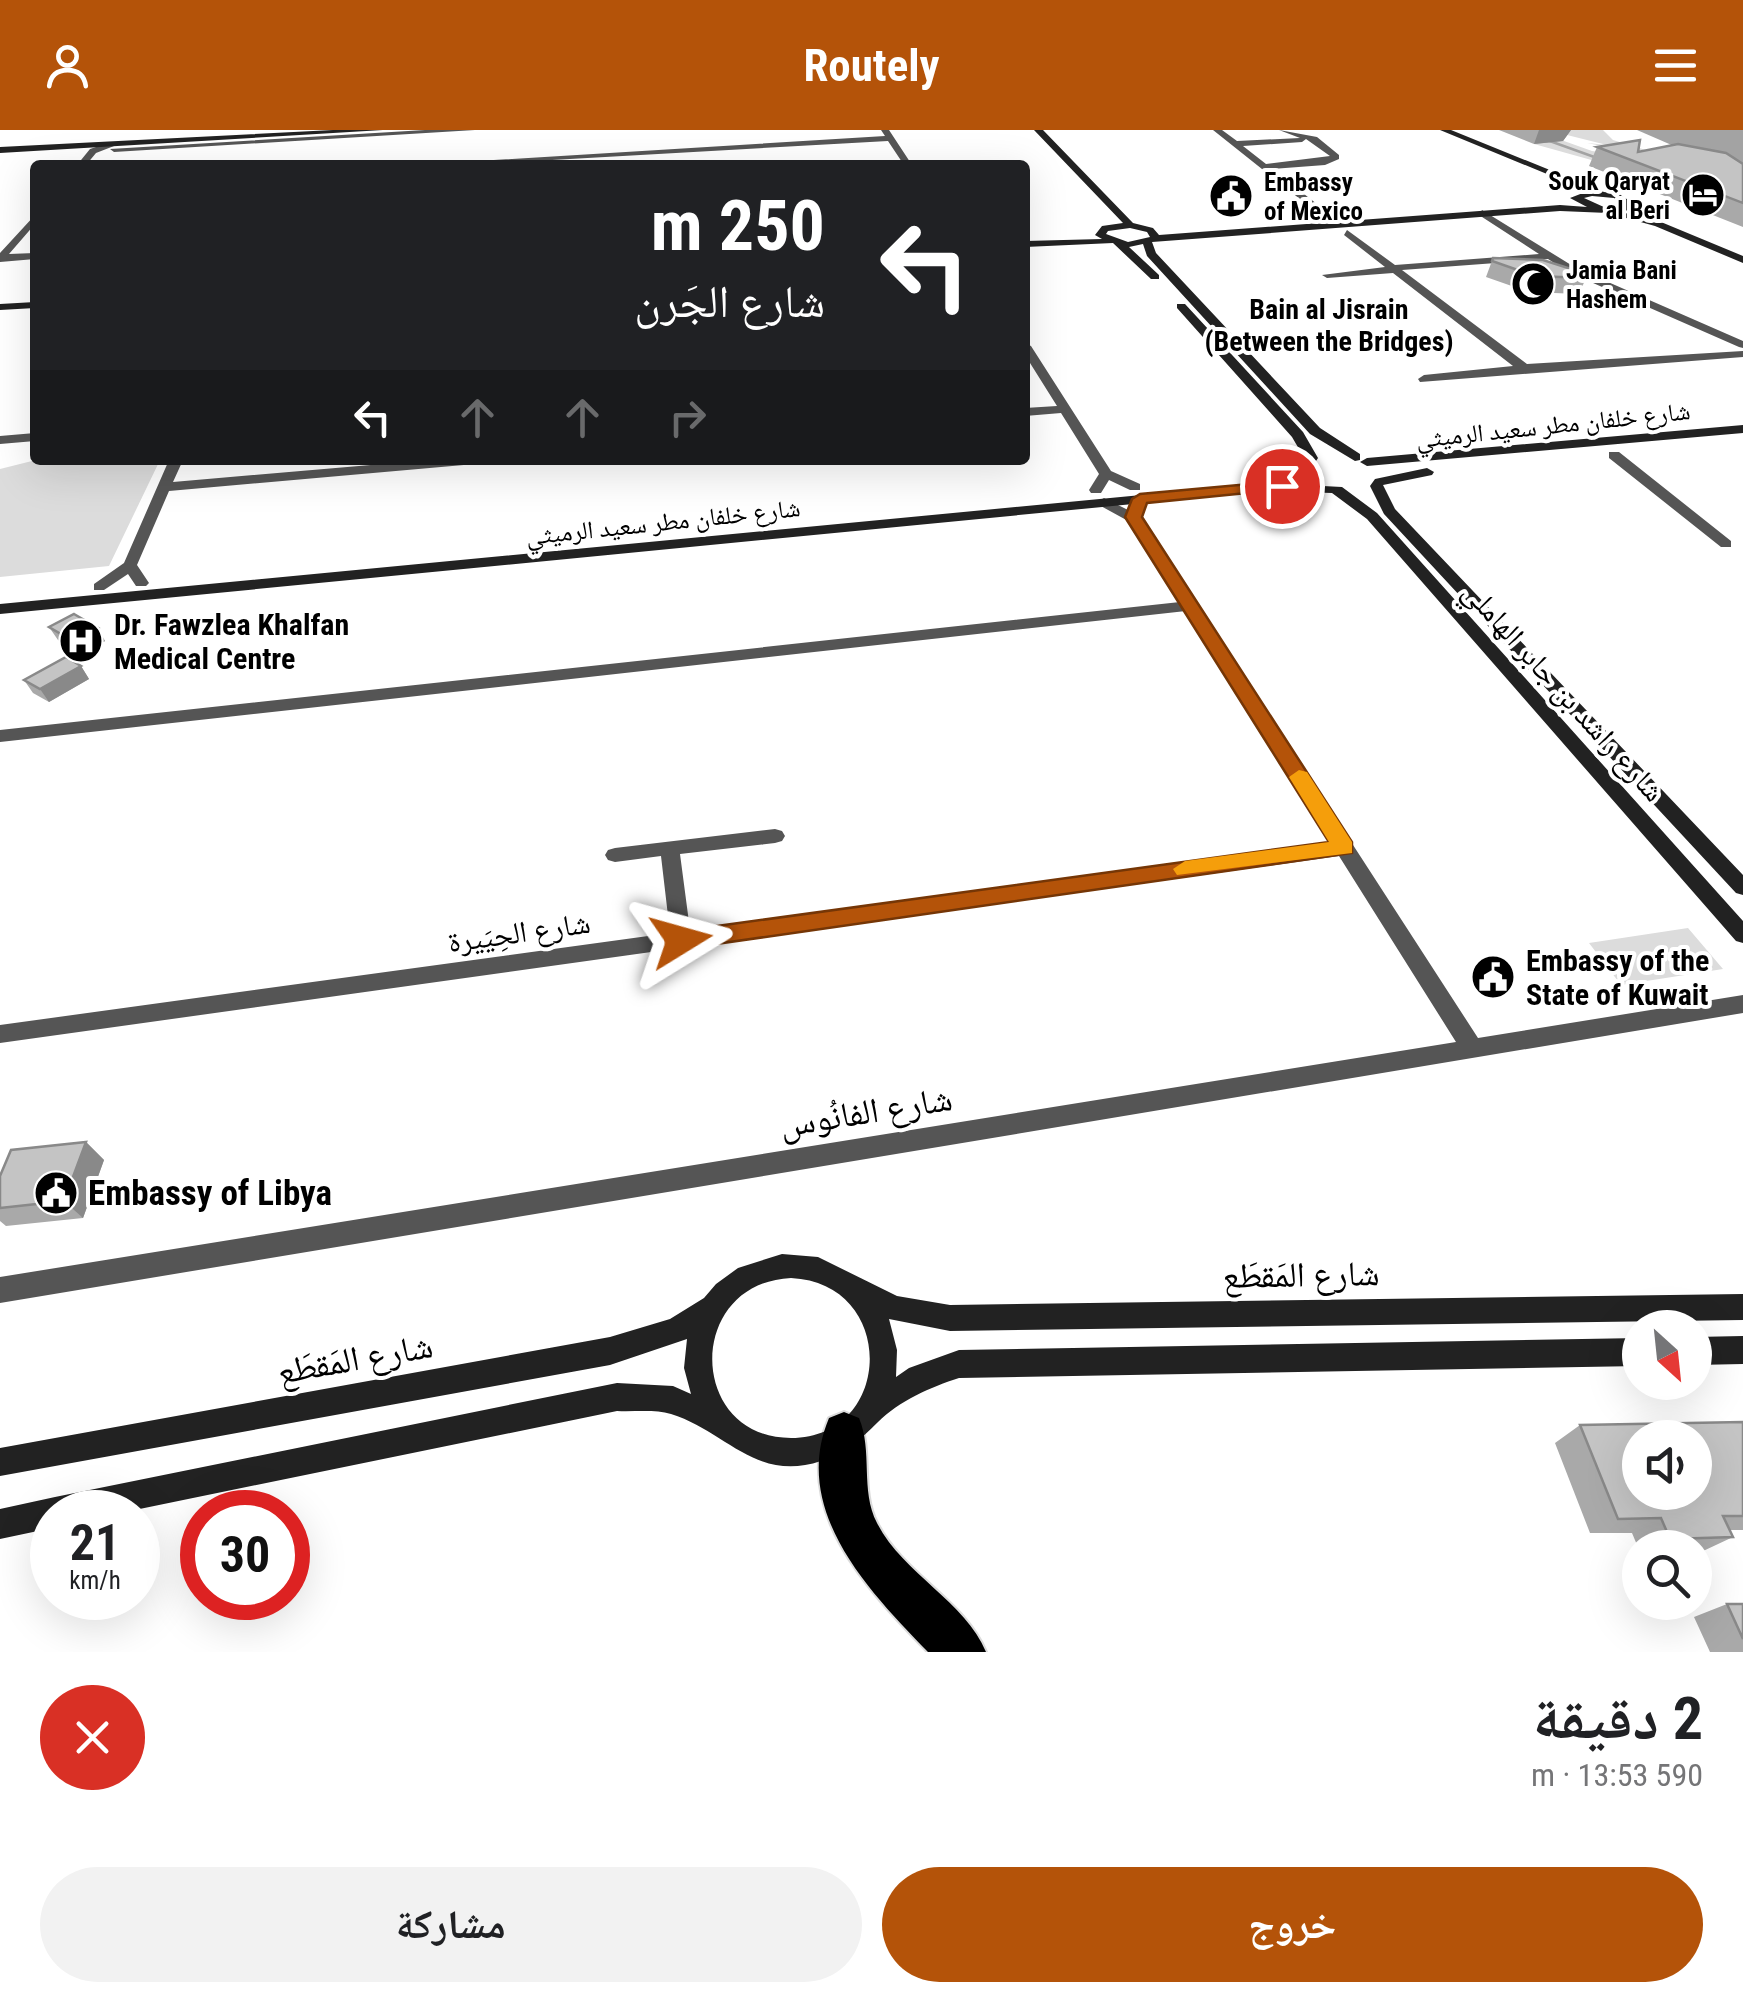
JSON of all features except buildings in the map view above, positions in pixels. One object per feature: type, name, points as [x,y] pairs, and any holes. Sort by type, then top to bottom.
[{"type":"highway","points":[[854,1424],[842,1488],[861,1544],[962,1652]]},
{"type":"street","points":[[0,150],[379,130]]},
{"type":"street","points":[[150,144],[471,130]]},
{"type":"street","points":[[1022,130],[1073,185]]},
{"type":"street","points":[[1038,130],[1130,225]]},
{"type":"street","points":[[1217,130],[1328,217]]},
{"type":"street","points":[[1264,167],[1335,159],[1311,135],[1283,130]]},
{"type":"street","points":[[1429,130],[1562,185],[1576,197],[1606,211],[1634,207]]},
{"type":"street","points":[[1444,130],[1624,199],[1634,207],[1743,252]]},
{"type":"street","points":[[493,160],[888,134],[905,160]]},
{"type":"street","points":[[1235,144],[1311,135]]},
{"type":"street","points":[[83,160],[89,148]]},
{"type":"street","points":[[1030,240],[1104,226],[1144,228],[1328,217],[1600,193]]},
{"type":"street","points":[[1030,241],[1115,243],[1560,208],[1606,211],[1658,224],[1743,260]]},
{"type":"street","points":[[1482,213],[1593,280],[1743,345]]},
{"type":"street","points":[[0,259],[30,224]]},
{"type":"street","points":[[1104,226],[1100,235],[1135,255],[1302,441],[1308,462]]},
{"type":"street","points":[[1144,228],[1152,240],[1151,254],[1315,431],[1361,460]]},
{"type":"street","points":[[1347,234],[1524,368]]},
{"type":"street","points":[[0,259],[30,256]]},
{"type":"street","points":[[1327,275],[1549,256]]},
{"type":"street","points":[[1183,328],[1199,326]]},
{"type":"street","points":[[1030,354],[1106,474],[1136,501],[1190,606],[1472,1048]]},
{"type":"street","points":[[1424,378],[1743,354]]},
{"type":"street","points":[[1030,412],[1065,409]]},
{"type":"street","name":"شارع خلفان مطر سعيد الرميثي","points":[[1136,501],[1262,474],[1331,454],[1361,460],[1743,429]]},
{"type":"street","points":[[0,440],[30,437]]},
{"type":"street","name":"شارع خلفان مطر سعيد الرميثي","points":[[0,610],[1100,496],[1136,501],[1282,486],[1360,492],[1426,472],[1743,442]]},
{"type":"street","points":[[1614,455],[1726,544]]},
{"type":"street","name":"شارع راشد بن جابر الهاملي","points":[[1361,460],[1380,472],[1379,484],[1389,512],[1743,888]]},
{"type":"street","name":"شارع راشد بن جابر الهاملي","points":[[1308,462],[1312,480],[1334,489],[1372,516],[1743,935]]},
{"type":"street","points":[[99,587],[130,565],[174,465]]},
{"type":"street","points":[[165,487],[418,465]]},
{"type":"street","points":[[1100,496],[1106,474]]},
{"type":"street","name":"شارع خلفان مطر سعيد الرميثي","points":[[0,596],[989,507]]},
{"type":"street","points":[[130,565],[142,583]]},
{"type":"street","points":[[0,736],[1190,606]]},
{"type":"street","points":[[615,855],[775,836]]},
{"type":"street","points":[[670,848],[681,940]]},
{"type":"street","name":"شارع الحِيَيرة","points":[[0,1034],[1344,848]]},
{"type":"street","name":"شارع الفانُوس","points":[[0,1290],[1743,1004]]},
{"type":"street","points":[[722,1426],[699,1380],[704,1329],[716,1306],[754,1274],[802,1264],[846,1280],[864,1295],[884,1340],[884,1365],[877,1391],[854,1424]]},
{"type":"street","name":"شارع المَقطَع","points":[[864,1295],[897,1309],[950,1318],[1743,1306]]},
{"type":"street","name":"شارع المَقطَع","points":[[0,1462],[610,1351],[676,1330],[716,1306]]},
{"type":"street","points":[[1712,1351],[1743,1350]]},
{"type":"street","points":[[160,1491],[618,1397],[673,1400],[743,1442],[781,1452],[821,1446],[918,1378],[959,1364],[1622,1352]]},
{"type":"street","points":[[0,1524],[30,1518]]},
{"type":"shaded area","points":[[1550,130],[1550,136],[1592,151],[1632,156],[1632,152],[1567,135],[1567,130],[1603,130],[1613,140],[1718,172],[1670,163],[1691,172],[1696,179],[1676,182],[1671,189],[1656,187],[1660,185],[1652,182],[1667,179],[1660,175],[1675,172],[1661,166],[1595,161],[1534,144],[1543,141],[1517,131]]},
{"type":"shaded area","points":[[1637,130],[1743,130],[1743,176]]},
{"type":"shaded area","points":[[30,462],[30,465],[158,465],[109,566],[0,577],[0,469]]},
{"type":"shaded area","points":[[1688,928],[1723,969],[1621,985],[1589,943]]},
{"type":"waterway","points":[[1547,140],[1597,158]]},
{"type":"slow traffic","points":[[1185,869],[1344,848],[1299,777]]},
{"type":"place","name":"Souk Qaryat al Beri","points":[[1703,195]]},
{"type":"place","name":"Embassy of Mexico","points":[[1231,196]]},
{"type":"place","name":"Jamia Bani Hashem","points":[[1533,284]]},
{"type":"place","name":"Dr. Fawzlea Khalfan Medical Centre","points":[[81,641]]},
{"type":"place","name":"Embassy of the State of Kuwait","points":[[1493,977]]},
{"type":"place","name":"Embassy of Libya","points":[[56,1193]]},
{"type":"district","name":"Bain al Jisrain (Between the Bridges)","points":[[1329,325]]},
{"type":"route","points":[[681,940],[1344,848],[1134,517],[1140,499],[1282,486]]}]
